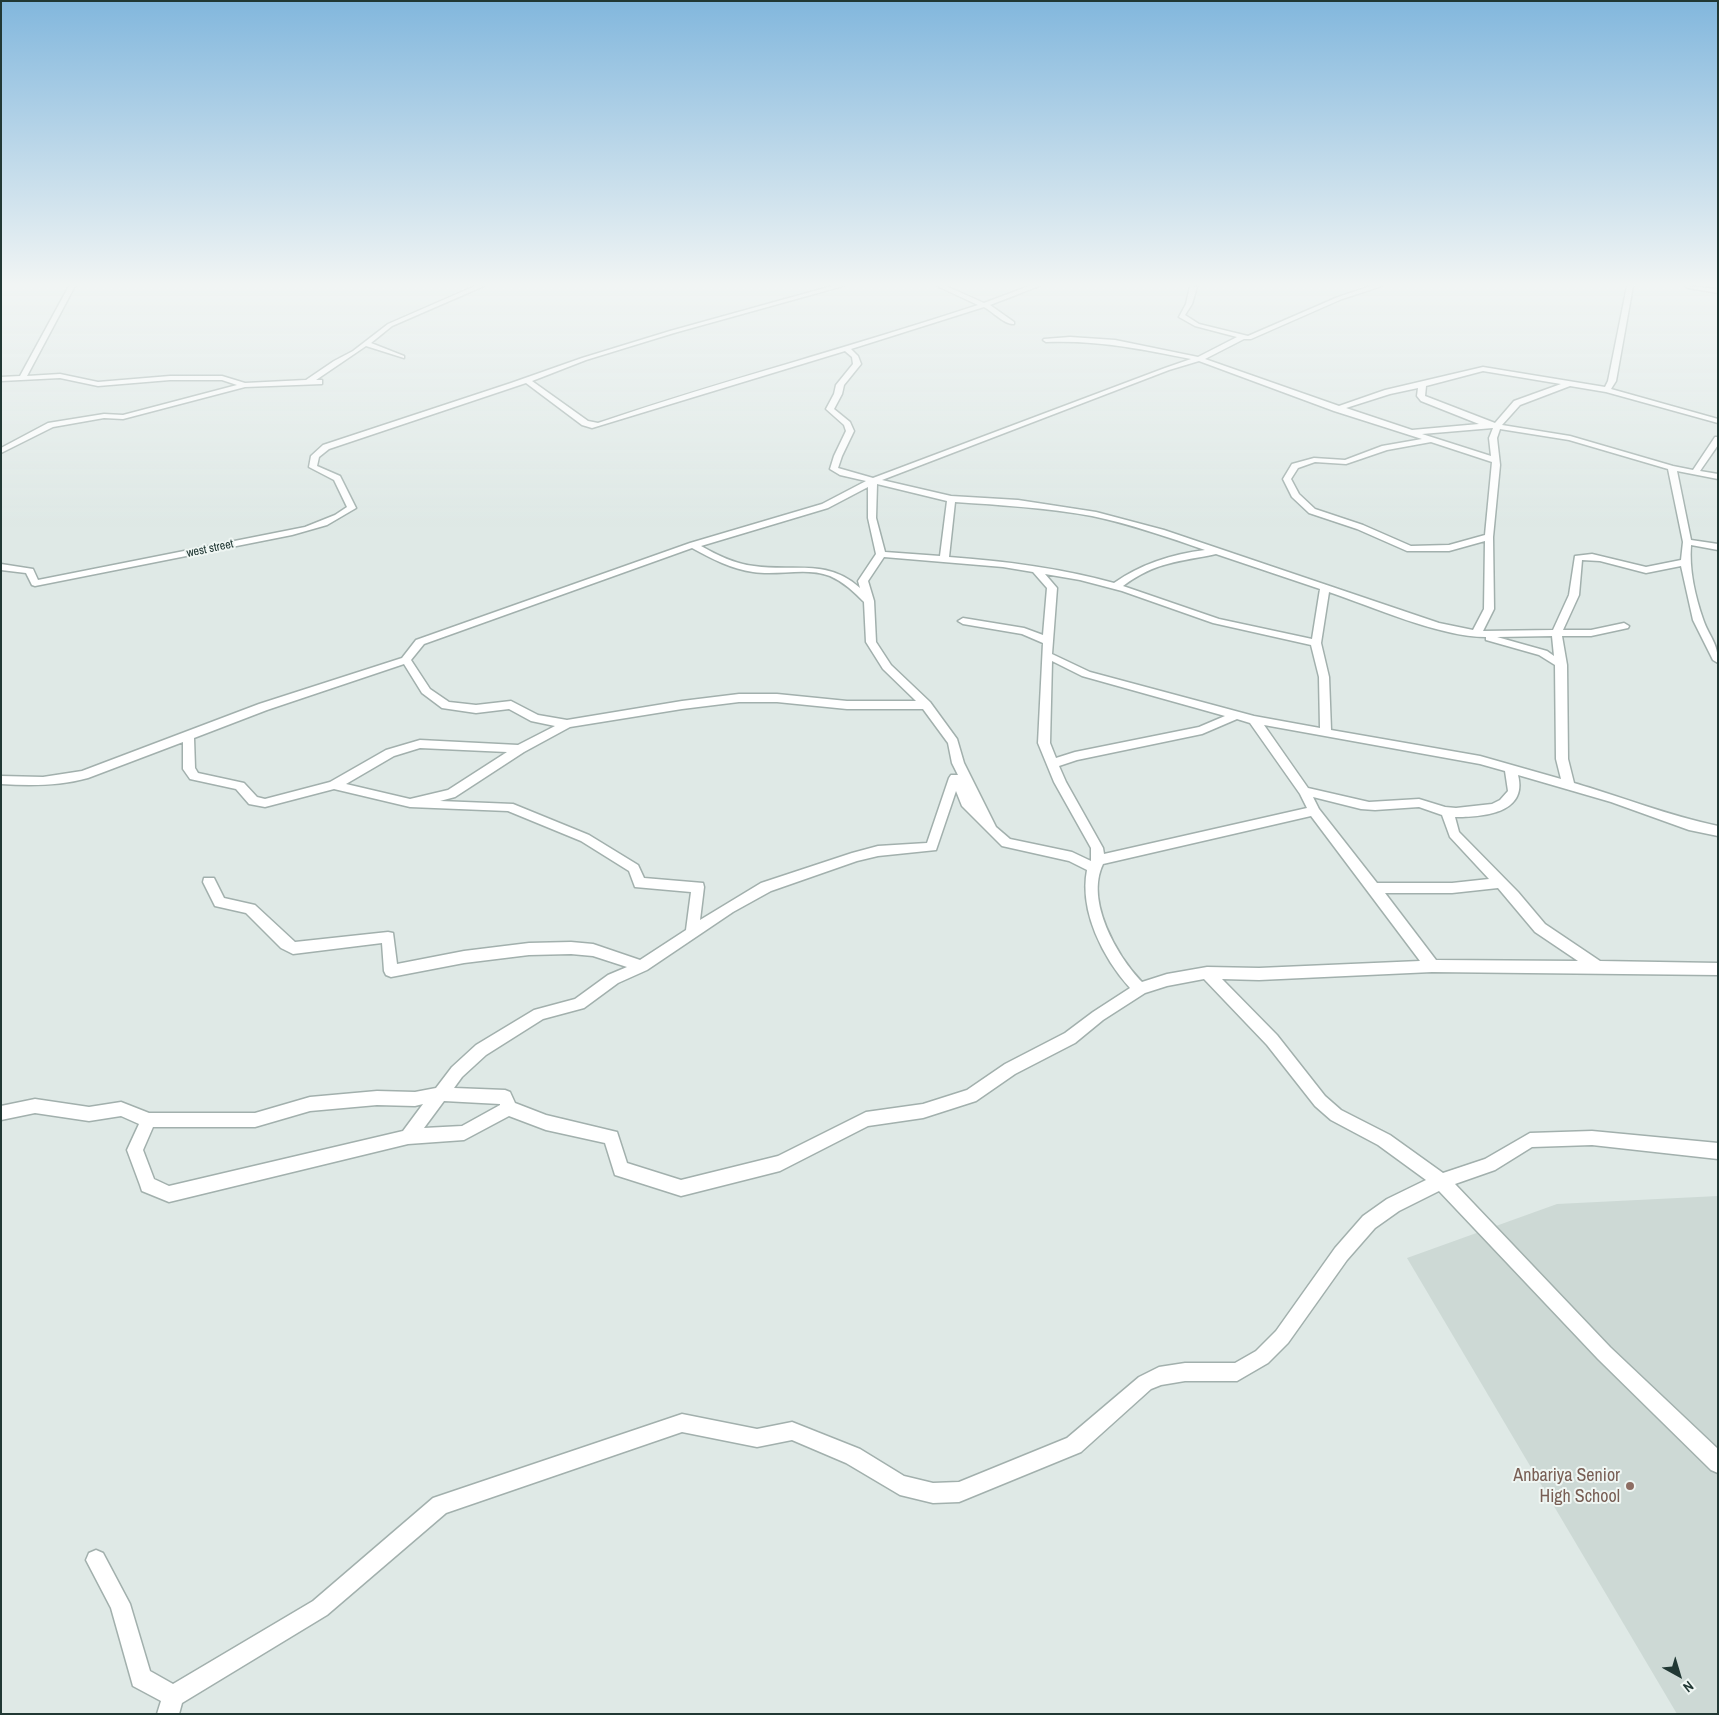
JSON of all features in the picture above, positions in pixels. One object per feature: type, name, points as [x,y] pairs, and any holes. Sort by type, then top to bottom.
[{"type":"street","points":[[22,378],[29,366]]},
{"type":"street","points":[[308,382],[332,366]]},
{"type":"street","points":[[526,380],[563,366]]},
{"type":"street","points":[[526,380],[592,426],[786,366]]},
{"type":"street","points":[[855,366],[840,385],[838,394],[830,409],[847,424],[850,431],[845,444],[833,464],[834,469],[951,499],[1018,503],[1101,515],[1136,523],[1448,629],[1516,644],[1543,653],[1562,664]]},
{"type":"street","points":[[1,780],[35,782],[76,777],[298,695],[406,660],[420,642],[693,545],[825,506],[873,480],[1176,366]]},
{"type":"street","points":[[1219,366],[1337,408],[1494,460]]},
{"type":"street","points":[[1607,390],[1612,381],[1615,366]]},
{"type":"street","points":[[1337,408],[1388,392],[1422,385],[1483,368],[1607,390],[1718,421]]},
{"type":"street","points":[[1,379],[60,376],[105,384],[170,378],[222,378],[245,385]]},
{"type":"street","name":"west street","points":[[1,567],[30,571],[35,583],[51,581],[228,544],[268,538],[314,526],[343,514],[352,508],[337,478],[313,467],[315,456],[326,447],[526,380]]},
{"type":"street","points":[[1,451],[50,425],[104,416],[123,417],[245,385],[319,382]]},
{"type":"street","points":[[1409,432],[1493,426],[1517,403],[1569,384]]},
{"type":"street","points":[[1422,385],[1421,396],[1424,399],[1493,426],[1570,438],[1672,468],[1718,477]]},
{"type":"street","points":[[1476,634],[1489,609],[1489,537],[1496,465],[1494,460],[1493,426]]},
{"type":"street","points":[[1694,473],[1718,439]]},
{"type":"street","points":[[1431,440],[1385,448],[1346,462],[1314,460],[1295,466],[1287,479],[1295,496],[1312,511],[1360,527],[1410,549],[1449,548],[1489,537]]},
{"type":"street","points":[[1672,468],[1687,542],[1685,562],[1698,620],[1718,660]]},
{"type":"street","points":[[873,480],[870,501],[872,521],[881,554],[863,581],[869,601],[871,642],[887,666],[926,705],[953,742],[958,763],[990,830]]},
{"type":"street","points":[[944,559],[951,499]]},
{"type":"street","points":[[1687,542],[1718,547]]},
{"type":"street","points":[[693,545],[722,561],[755,569],[816,570],[843,578],[869,601]]},
{"type":"street","points":[[1115,587],[1130,575],[1158,562],[1193,554],[1218,552]]},
{"type":"street","points":[[881,554],[1036,569],[1080,577],[1216,621],[1316,643]]},
{"type":"street","points":[[1568,784],[1562,759],[1562,664],[1557,633],[1574,595],[1578,558],[1588,556],[1631,568],[1646,570],[1661,569],[1685,562]]},
{"type":"street","points":[[1036,569],[1052,588],[1047,655],[1044,743],[1060,782],[1097,848],[1092,896],[1099,921],[1111,949],[1122,968],[1140,989]]},
{"type":"street","points":[[1325,588],[1316,643],[1324,677],[1326,734]]},
{"type":"street","points":[[963,621],[1024,631],[1048,641]]},
{"type":"street","points":[[1476,634],[1591,632],[1624,626]]},
{"type":"street","points":[[1047,655],[1086,674],[1254,720],[1480,760],[1568,784],[1689,825],[1718,831]]},
{"type":"street","points":[[406,660],[426,691],[446,705],[476,709],[511,705],[535,718],[567,724]]},
{"type":"street","points":[[410,803],[451,794],[520,748],[567,724],[682,705],[739,698],[776,698],[847,706],[926,705]]},
{"type":"street","points":[[1052,764],[1075,756],[1202,730],[1236,714]]},
{"type":"street","points":[[1254,720],[1305,792],[1314,811],[1432,966]]},
{"type":"street","points":[[188,736],[190,769],[194,776],[240,786],[253,802],[265,803],[334,785],[390,753],[420,744],[520,748]]},
{"type":"street","points":[[1305,792],[1320,792],[1351,804],[1370,806],[1421,803],[1447,812],[1477,812],[1504,804],[1514,793],[1510,769]]},
{"type":"street","points":[[408,1137],[468,1062],[482,1050],[539,1014],[579,1004],[612,979],[642,966],[728,908],[766,887],[838,862],[878,851],[932,847],[955,778],[962,790],[966,803],[990,830],[1006,843],[1095,863],[1314,811]]},
{"type":"street","points":[[334,785],[410,803],[456,806],[509,806],[585,838],[634,868],[640,884],[698,887],[692,931]]},
{"type":"street","points":[[1447,812],[1454,834],[1501,883],[1540,928],[1598,967]]},
{"type":"street","points":[[209,882],[220,902],[250,909],[286,944],[293,948],[388,937],[391,971],[464,957],[529,949],[572,948],[593,950],[642,966]]},
{"type":"street","points":[[1374,888],[1452,888],[1501,883]]},
{"type":"street","points":[[1,1113],[35,1106],[89,1114],[121,1109],[149,1120],[255,1120],[310,1104],[377,1098],[415,1099],[441,1094],[505,1097],[509,1108],[521,1115],[612,1137],[621,1169],[681,1188],[780,1163],[866,1119],[923,1111],[971,1096],[1010,1069],[1070,1038],[1098,1016],[1140,989],[1167,980],[1207,972],[1259,974],[1432,966],[1718,969]]},
{"type":"street","points":[[1207,972],[1272,1040],[1320,1101],[1336,1114],[1384,1140],[1441,1181],[1604,1353],[1718,1463]]},
{"type":"street","points":[[149,1120],[135,1150],[148,1185],[169,1194],[408,1137],[464,1133],[509,1108]]},
{"type":"street","points":[[96,1560],[120,1604],[141,1678],[171,1705],[320,1608],[440,1505],[682,1423],[757,1438],[792,1431],[853,1456],[900,1485],[933,1493],[959,1492],[1074,1446],[1144,1383],[1159,1376],[1185,1372],[1238,1372],[1262,1357],[1282,1337],[1341,1254],[1368,1222],[1393,1205],[1441,1181],[1489,1165],[1530,1140],[1592,1138],[1718,1151]]},
{"type":"shaded area","name":"Anbariya Senior High School","points":[[1718,1196],[1718,1714],[1677,1714],[1407,1258],[1557,1204]]},
{"type":"place","name":"Anbariya Senior High School","points":[[1630,1486]]}]
